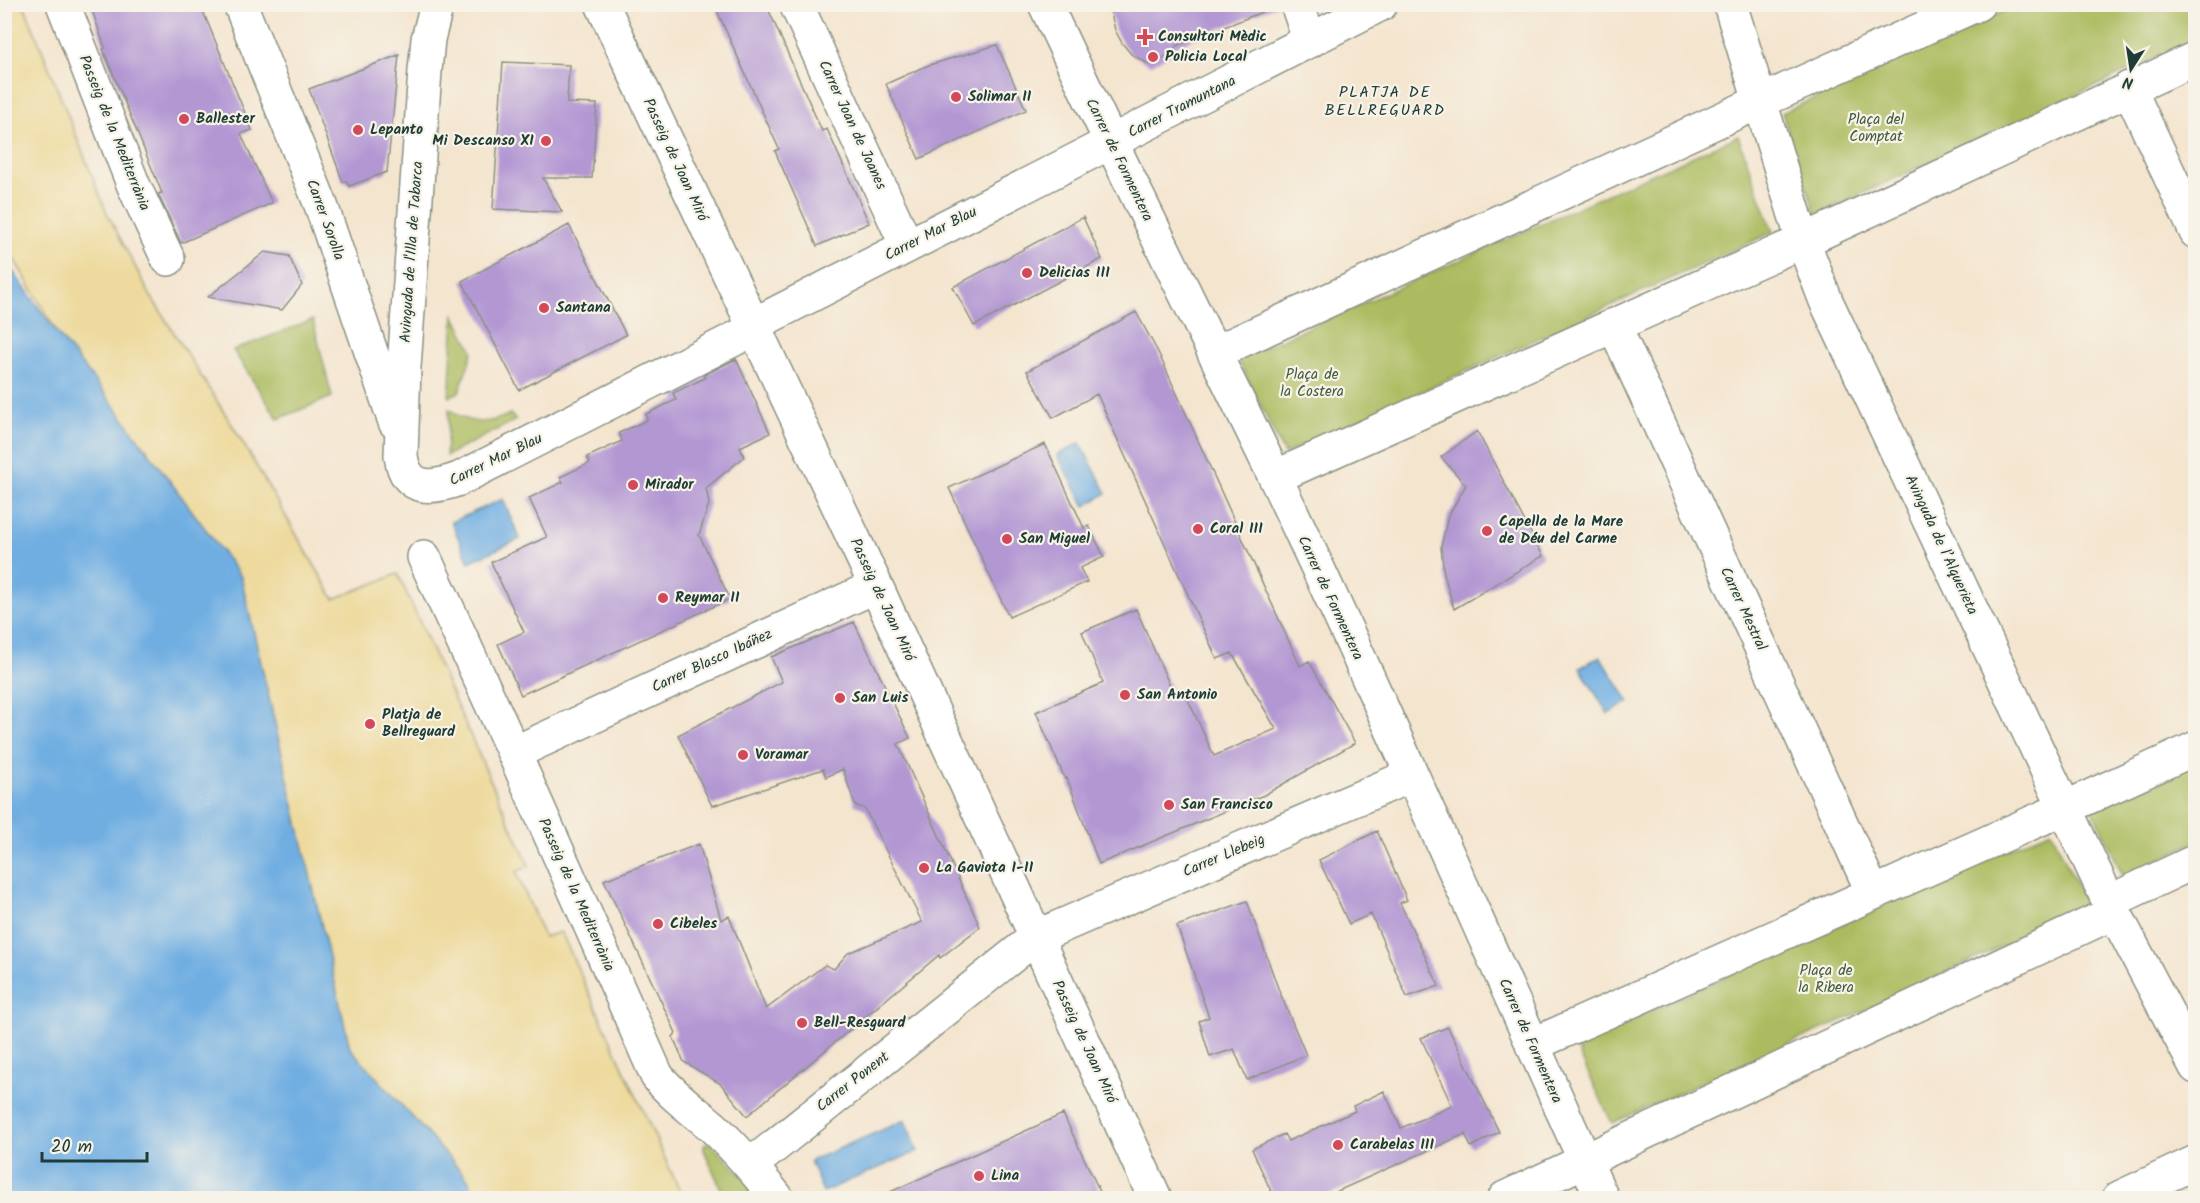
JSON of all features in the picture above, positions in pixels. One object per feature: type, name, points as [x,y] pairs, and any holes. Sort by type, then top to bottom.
[{"type":"street","name":"Passeig de la Mediterrània","points":[[63,4],[133,184],[168,259]]},
{"type":"street","name":"Carrer Sorolla","points":[[240,4],[321,205],[401,439]]},
{"type":"street","name":"Avinguda de l'Illa de Tabarca","points":[[428,487],[413,482],[408,476],[402,464],[401,439],[404,355],[425,71],[428,39],[437,4]]},
{"type":"street","name":"Passeig de Joan Miró","points":[[602,4],[876,586],[1155,1198]]},
{"type":"street","name":"Carrer Joan de Joanes","points":[[796,4],[907,246]]},
{"type":"street","name":"Carrer de Formentera","points":[[1045,4],[1110,143],[1275,477],[1602,1198]]},
{"type":"street","points":[[1297,4],[1310,41]]},
{"type":"street","name":"Carrer Tramuntana","points":[[1110,143],[1381,4]]},
{"type":"street","name":"Avinguda de l’Alquerieta","points":[[1730,4],[1803,241],[1826,302],[2112,907],[2196,1067]]},
{"type":"street","points":[[1214,353],[1759,102],[1978,4]]},
{"type":"street","points":[[1275,477],[1803,241],[2196,58]]},
{"type":"street","points":[[2129,88],[2196,232]]},
{"type":"street","name":"Carrer Mar Blau","points":[[428,487],[444,485],[459,479],[1110,143]]},
{"type":"street","name":"Carrer Mestral","points":[[1614,325],[1873,893]]},
{"type":"street","name":"Passeig de la Mediterrània","points":[[424,557],[514,753],[657,1076],[664,1086],[713,1127],[751,1165],[777,1198]]},
{"type":"street","name":"Carrer Blasco Ibáñez","points":[[514,753],[876,586]]},
{"type":"street","points":[[1532,1045],[2196,748]]},
{"type":"street","name":"Carrer Llebeig","points":[[1036,937],[1412,776]]},
{"type":"street","points":[[1505,1198],[2112,907],[2196,861]]},
{"type":"street","name":"Carrer Ponent","points":[[751,1165],[1036,937]]},
{"type":"street","points":[[2119,1198],[2196,1162]]},
{"type":"green space","name":"Plaça del Comptat","points":[[2018,5],[2195,5],[2195,40],[1816,215],[1782,113]]},
{"type":"green space","name":"Plaça de la Costera","points":[[1738,136],[1773,232],[1284,454],[1238,359]]},
{"type":"green space","points":[[454,315],[473,351],[459,392],[449,397]]},
{"type":"green space","points":[[313,320],[332,397],[278,419],[233,350]]},
{"type":"green space","points":[[449,409],[471,421],[494,420],[510,414],[516,420],[446,456]]},
{"type":"green space","points":[[2195,759],[2195,842],[2123,876],[2092,807]]},
{"type":"green space","name":"Plaça de la Ribera","points":[[2051,830],[2087,907],[1854,1015],[1612,1123],[1575,1045]]},
{"type":"green space","points":[[709,1142],[764,1198],[725,1198],[704,1150],[704,1145]]},
{"type":"sand","name":"Platja de Bellreguard","points":[[5,5],[24,5],[106,211],[150,295],[237,433],[334,599],[398,574],[529,866],[516,872],[544,937],[561,932],[683,1198],[476,1198],[468,1179],[350,1048],[241,577],[60,337],[5,244]]},
{"type":"water","points":[[4,259],[241,577],[350,1048],[468,1179],[476,1198],[5,1198]]},
{"type":"water","points":[[1080,443],[1107,493],[1085,506],[1057,455]]},
{"type":"water","points":[[503,499],[520,539],[469,562],[451,522]]},
{"type":"water","points":[[1600,656],[1629,702],[1608,714],[1580,668]]},
{"type":"water","points":[[905,1120],[918,1151],[823,1192],[810,1161]]},
{"type":"building","points":[[90,4],[200,4],[252,130],[241,134],[272,203],[181,243],[158,194],[162,193],[103,49],[105,48]]},
{"type":"building","points":[[714,4],[766,4],[822,131],[827,129],[869,223],[817,246],[775,151],[779,149]]},
{"type":"building","points":[[1109,4],[1276,4],[1277,6],[1176,46],[1173,53],[1150,65],[1131,54],[1122,43],[1115,30]]},
{"type":"building","name":"Solimar II","points":[[997,45],[1026,110],[919,159],[886,84],[926,66]]},
{"type":"building","name":"Lepanto","points":[[399,55],[387,172],[349,186],[346,181],[343,182],[309,89]]},
{"type":"building","name":"Mi Descanso XI","points":[[503,62],[569,65],[567,103],[597,104],[592,178],[543,178],[562,212],[493,209]]},
{"type":"building","name":"Delicias III","points":[[1083,217],[1102,259],[974,326],[953,287]]},
{"type":"building","name":"Santana","points":[[569,225],[626,335],[519,390],[462,281]]},
{"type":"building","points":[[265,252],[289,256],[302,285],[282,310],[208,297]]},
{"type":"building","points":[[1136,312],[1158,352],[1300,666],[1309,661],[1355,743],[1264,795],[1099,864],[1067,778],[1065,779],[1036,712],[1103,683],[1082,632],[1136,609],[1175,697],[1185,693],[1214,756],[1276,729],[1232,653],[1217,659],[1097,394],[1053,418],[1027,371]]},
{"type":"building","name":"Mirador","points":[[736,359],[770,433],[740,447],[744,457],[706,488],[709,504],[699,535],[730,599],[521,695],[498,644],[524,632],[491,562],[547,537],[529,498],[563,482],[560,477],[590,463],[587,457],[622,441],[619,433],[647,420],[646,414],[676,400],[673,393],[705,378],[704,375]]},
{"type":"building","name":"Capella de la Mare de Déu del Carme","points":[[1477,431],[1543,556],[1454,609],[1444,574],[1441,547],[1448,516],[1466,485],[1441,457]]},
{"type":"building","name":"San Miguel","points":[[1045,444],[1084,528],[1089,526],[1104,557],[1080,568],[1087,582],[1009,617],[949,488]]},
{"type":"building","points":[[854,622],[910,738],[898,744],[980,927],[940,958],[939,955],[747,1116],[721,1084],[684,1062],[673,1037],[676,1033],[604,880],[699,844],[721,920],[729,916],[766,1009],[825,965],[834,969],[848,953],[922,922],[865,809],[855,805],[843,769],[826,777],[823,769],[712,806],[678,735],[782,682],[771,657]]},
{"type":"building","points":[[1377,831],[1407,900],[1400,903],[1439,986],[1407,997],[1371,914],[1349,924],[1319,860]]},
{"type":"building","points":[[1247,901],[1278,988],[1306,1055],[1247,1080],[1234,1049],[1210,1057],[1199,1021],[1209,1017],[1177,926]]},
{"type":"building","name":"Carabelas III","points":[[1448,1027],[1499,1132],[1471,1147],[1465,1134],[1322,1198],[1274,1198],[1252,1149],[1284,1134],[1288,1141],[1355,1111],[1353,1106],[1384,1091],[1401,1128],[1452,1106],[1421,1038]]},
{"type":"building","name":"Lina","points":[[1063,1114],[1103,1198],[877,1198]]},
{"type":"place","name":"Consultori Mèdic","points":[[1145,37]]},
{"type":"place","name":"Policia Local","points":[[1153,57]]},
{"type":"place","name":"Solimar II","points":[[956,97]]},
{"type":"place","name":"Ballester","points":[[184,119]]},
{"type":"place","name":"Lepanto","points":[[358,130]]},
{"type":"place","name":"Mi Descanso XI","points":[[546,141]]},
{"type":"place","name":"Delicias III","points":[[1027,273]]},
{"type":"place","name":"Santana","points":[[544,308]]},
{"type":"place","name":"Mirador","points":[[633,485]]},
{"type":"place","name":"Coral III","points":[[1198,529]]},
{"type":"place","name":"Capella de la Mare de Déu del Carme","points":[[1487,531]]},
{"type":"place","name":"San Miguel","points":[[1007,539]]},
{"type":"place","name":"Reymar II","points":[[663,598]]},
{"type":"place","name":"San Antonio","points":[[1125,695]]},
{"type":"place","name":"San Luis","points":[[840,698]]},
{"type":"place","name":"Platja de Bellreguard","points":[[370,724]]},
{"type":"place","name":"Voramar","points":[[743,755]]},
{"type":"place","name":"San Francisco","points":[[1169,805]]},
{"type":"place","name":"La Gaviota I-II","points":[[924,868]]},
{"type":"place","name":"Cibeles","points":[[658,924]]},
{"type":"place","name":"Bell-Resguard","points":[[802,1023]]},
{"type":"place","name":"Carabelas III","points":[[1338,1145]]},
{"type":"place","name":"Lina","points":[[979,1176]]},
{"type":"district","name":"PLATJA DE BELLREGUARD","points":[[1385,101]]}]
